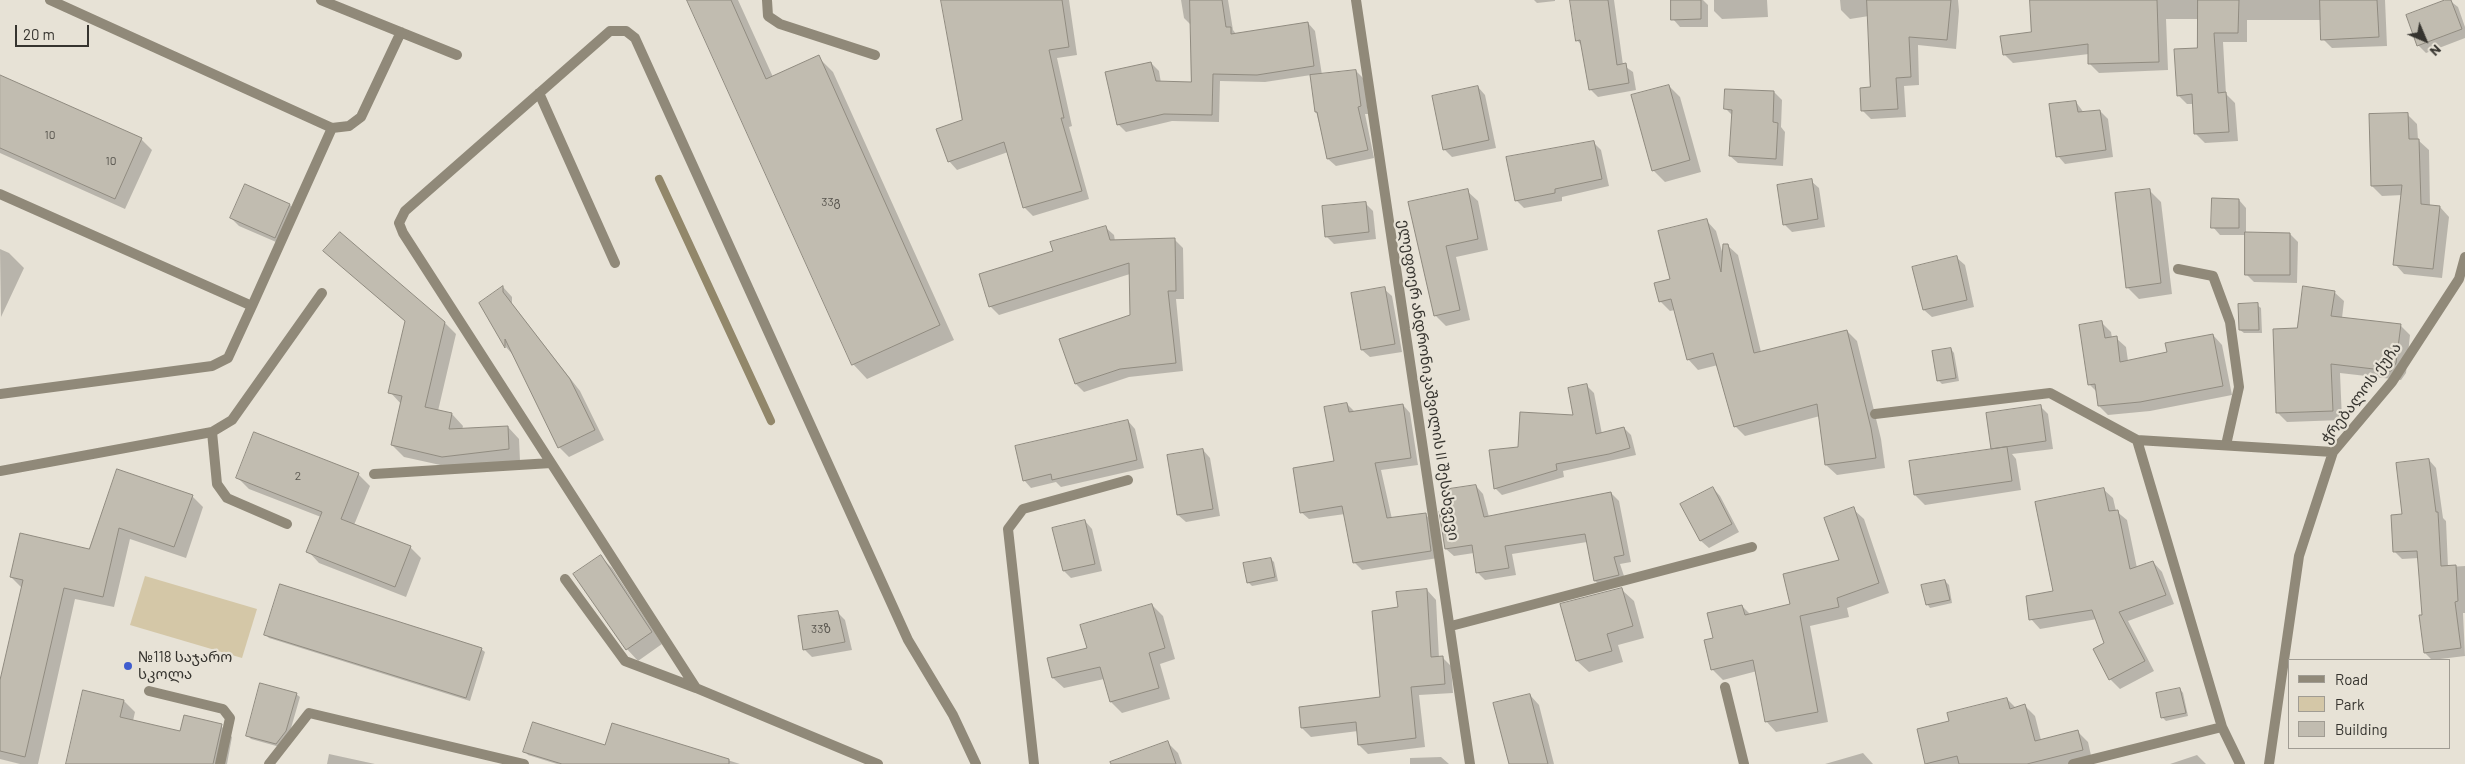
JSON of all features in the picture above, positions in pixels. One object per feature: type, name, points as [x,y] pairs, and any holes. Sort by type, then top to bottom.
[{"type":"street","points":[[50,0],[332,128],[349,126],[361,117],[401,32]]},
{"type":"street","points":[[321,0],[457,55]]},
{"type":"street","points":[[766,0],[768,16],[780,24],[875,55]]},
{"type":"street","name":"ელეფთერ ანდრონიკაშვილის II შესახვევი","points":[[1356,0],[1451,626],[1470,764]]},
{"type":"street","points":[[696,688],[403,234],[399,223],[406,211],[610,31],[626,31],[635,38],[908,640],[953,715],[976,764]]},
{"type":"street","points":[[539,93],[615,262]]},
{"type":"street","points":[[0,394],[212,366],[228,358],[332,128]]},
{"type":"street","points":[[0,194],[252,306]]},
{"type":"street","name":"ჭრებალოს ქუჩა","points":[[2269,764],[2299,556],[2333,452],[2392,382],[2459,279],[2465,257]]},
{"type":"street","points":[[2178,269],[2213,276],[2230,322],[2239,387],[2226,446]]},
{"type":"street","points":[[0,471],[212,432],[232,420],[322,293]]},
{"type":"street","points":[[1875,414],[2050,393],[2137,440],[2333,452]]},
{"type":"street","points":[[212,432],[217,484],[227,498],[287,524]]},
{"type":"street","points":[[2137,440],[2222,727],[2240,764]]},
{"type":"street","points":[[374,474],[551,463]]},
{"type":"street","points":[[1034,764],[1008,528],[1023,509],[1128,480]]},
{"type":"street","points":[[1451,626],[1752,547]]},
{"type":"street","points":[[565,579],[625,661],[696,688],[878,764]]},
{"type":"street","points":[[1725,687],[1744,764]]},
{"type":"street","points":[[149,691],[223,709],[228,714],[230,718],[220,764]]},
{"type":"street","points":[[269,764],[310,713],[524,764]]},
{"type":"street","points":[[2073,764],[2222,727]]},
{"type":"green space","points":[[145,576],[257,609],[242,658],[130,625]]},
{"type":"building","points":[[687,0],[731,0],[766,79],[819,55],[940,325],[852,365]]},
{"type":"building","points":[[941,0],[1062,0],[1069,47],[1049,50],[1064,118],[1061,118],[1082,191],[1023,208],[1004,142],[948,162],[936,129],[962,120]]},
{"type":"building","points":[[1190,0],[1222,0],[1226,27],[1231,27],[1231,34],[1308,22],[1314,66],[1257,75],[1213,74],[1212,115],[1164,114],[1117,125],[1105,72],[1151,62],[1156,81],[1191,82]]},
{"type":"building","points":[[1570,0],[1608,0],[1617,65],[1626,63],[1629,83],[1589,90],[1580,40],[1576,41]]},
{"type":"building","points":[[1671,0],[1701,0],[1701,19],[1671,20]]},
{"type":"building","points":[[1867,0],[1951,0],[1947,40],[1909,37],[1911,77],[1896,78],[1898,109],[1861,111],[1860,88],[1870,87]]},
{"type":"building","points":[[2030,0],[2157,0],[2159,62],[2088,64],[2088,44],[2003,55],[2000,36],[2031,32]]},
{"type":"building","points":[[2198,0],[2239,0],[2238,33],[2214,33],[2218,93],[2226,92],[2229,132],[2194,134],[2192,94],[2177,96],[2174,49],[2197,48]]},
{"type":"building","points":[[2320,0],[2377,0],[2379,37],[2321,40]]},
{"type":"building","points":[[2445,0],[2451,0],[2462,29],[2417,46],[2406,15]]},
{"type":"building","points":[[1356,70],[1361,106],[1358,107],[1368,150],[1327,159],[1317,112],[1315,112],[1310,75]]},
{"type":"building","points":[[0,75],[142,138],[115,199],[0,148]]},
{"type":"building","points":[[1669,85],[1690,160],[1652,171],[1631,95]]},
{"type":"building","points":[[1478,86],[1489,140],[1443,150],[1432,96]]},
{"type":"building","points":[[1725,89],[1774,91],[1773,122],[1778,123],[1776,159],[1729,156],[1732,110],[1724,109]]},
{"type":"building","points":[[2076,101],[2078,112],[2100,110],[2106,150],[2056,157],[2049,104]]},
{"type":"building","points":[[2408,113],[2409,139],[2419,139],[2421,204],[2440,206],[2433,269],[2393,265],[2402,185],[2371,186],[2369,114]]},
{"type":"building","points":[[1594,141],[1602,179],[1555,189],[1555,193],[1515,201],[1506,157]]},
{"type":"building","points":[[1812,179],[1818,219],[1783,225],[1777,185]]},
{"type":"building","points":[[245,184],[290,204],[275,238],[230,218]]},
{"type":"building","points":[[1468,189],[1478,239],[1446,246],[1460,310],[1434,316],[1408,202]]},
{"type":"building","points":[[2150,189],[2161,283],[2126,288],[2115,193]]},
{"type":"building","points":[[2212,198],[2239,199],[2239,228],[2211,228]]},
{"type":"building","points":[[1366,202],[1369,232],[1325,237],[1322,206]]},
{"type":"building","points":[[1707,219],[1721,272],[1723,244],[1728,244],[1754,353],[1847,330],[1871,428],[1876,458],[1825,465],[1817,404],[1734,427],[1713,353],[1687,360],[1671,299],[1659,302],[1654,283],[1670,279],[1658,231]]},
{"type":"building","points":[[1106,226],[1110,240],[1175,238],[1176,291],[1168,291],[1176,363],[1120,369],[1075,384],[1059,339],[1130,315],[1129,263],[989,307],[979,274],[1053,251],[1050,242]]},
{"type":"building","points":[[340,232],[445,322],[425,407],[452,413],[449,429],[508,426],[509,449],[442,457],[391,445],[402,396],[388,393],[405,321],[323,251]]},
{"type":"building","points":[[2245,232],[2290,233],[2290,275],[2245,275]]},
{"type":"building","points":[[1957,256],[1967,300],[1923,310],[1912,267]]},
{"type":"building","points":[[503,286],[503,292],[570,379],[595,430],[558,448],[505,339],[505,348],[479,303]]},
{"type":"building","points":[[2303,286],[2335,291],[2331,316],[2401,324],[2396,363],[2391,371],[2331,364],[2333,411],[2276,413],[2273,329],[2297,328]]},
{"type":"building","points":[[1385,287],[1395,344],[1361,350],[1351,293]]},
{"type":"building","points":[[2258,303],[2259,330],[2239,330],[2238,304]]},
{"type":"building","points":[[2102,321],[2105,338],[2117,336],[2120,362],[2167,352],[2165,343],[2213,334],[2223,386],[2140,402],[2098,406],[2095,384],[2088,385],[2079,325]]},
{"type":"building","points":[[1951,348],[1956,378],[1937,381],[1932,351]]},
{"type":"building","points":[[1587,384],[1596,434],[1624,427],[1630,448],[1556,464],[1557,470],[1494,489],[1489,450],[1518,447],[1520,412],[1573,415],[1568,388]]},
{"type":"building","points":[[1347,403],[1349,412],[1403,404],[1411,458],[1375,463],[1387,518],[1426,513],[1431,551],[1353,563],[1342,506],[1300,513],[1293,468],[1334,461],[1324,407]]},
{"type":"building","points":[[2041,405],[2046,441],[1991,449],[1986,413]]},
{"type":"building","points":[[1128,420],[1137,460],[1052,480],[1051,474],[1023,481],[1015,446]]},
{"type":"building","points":[[254,432],[359,473],[341,519],[411,546],[395,587],[306,552],[322,512],[236,478]]},
{"type":"building","points":[[2007,447],[2012,481],[1914,495],[1909,461]]},
{"type":"building","points":[[1203,449],[1213,509],[1177,515],[1167,455]]},
{"type":"building","points":[[2429,459],[2436,512],[2438,512],[2441,566],[2456,565],[2458,601],[2455,602],[2461,648],[2424,653],[2419,615],[2422,615],[2417,551],[2393,552],[2391,515],[2402,514],[2396,463]]},
{"type":"building","points":[[117,469],[193,495],[174,547],[119,528],[103,597],[64,588],[25,757],[0,751],[0,680],[23,580],[10,577],[20,533],[89,549]]},
{"type":"building","points":[[1476,485],[1484,517],[1611,492],[1624,555],[1614,557],[1619,575],[1594,581],[1585,534],[1505,546],[1509,568],[1476,573],[1472,545],[1445,549],[1439,511],[1452,509],[1449,489]]},
{"type":"building","points":[[1713,487],[1732,524],[1700,541],[1680,504]]},
{"type":"building","points":[[2104,488],[2109,511],[2118,510],[2130,569],[2153,561],[2166,595],[2119,612],[2145,661],[2109,680],[2093,649],[2104,643],[2092,610],[2029,620],[2026,596],[2053,591],[2035,502]]},
{"type":"building","points":[[1854,507],[1879,583],[1837,598],[1839,607],[1800,616],[1818,712],[1765,722],[1753,660],[1711,670],[1704,640],[1713,638],[1707,613],[1742,605],[1745,615],[1790,604],[1783,574],[1839,560],[1824,518]]},
{"type":"building","points":[[1085,520],[1095,564],[1063,571],[1052,528]]},
{"type":"building","points":[[601,555],[652,632],[626,650],[573,574]]},
{"type":"building","points":[[1271,558],[1275,577],[1247,583],[1243,563]]},
{"type":"building","points":[[1945,580],[1950,600],[1926,605],[1921,585]]},
{"type":"building","points":[[280,584],[482,648],[466,698],[264,635]]},
{"type":"building","points":[[1622,588],[1633,626],[1607,634],[1612,651],[1576,661],[1560,604]]},
{"type":"building","points":[[1427,589],[1431,657],[1443,656],[1445,684],[1411,687],[1416,738],[1358,745],[1356,722],[1301,728],[1299,707],[1380,697],[1372,611],[1398,607],[1396,592]]},
{"type":"building","points":[[1152,604],[1165,648],[1149,653],[1159,688],[1110,702],[1100,667],[1052,678],[1047,658],[1087,648],[1080,625]]},
{"type":"building","points":[[838,611],[845,642],[803,650],[798,616]]},
{"type":"building","points":[[260,683],[297,693],[286,731],[276,744],[246,736]]},
{"type":"building","points":[[2180,688],[2186,713],[2161,718],[2156,693]]},
{"type":"building","points":[[83,690],[124,700],[120,717],[180,731],[184,715],[222,724],[213,764],[66,764]]},
{"type":"building","points":[[1530,694],[1548,764],[1509,764],[1493,703]]},
{"type":"building","points":[[2007,698],[2010,709],[2025,704],[2035,741],[2078,730],[2083,750],[2027,764],[1959,764],[1957,756],[1925,764],[1917,729],[1949,721],[1947,713]]},
{"type":"building","points":[[533,722],[605,745],[612,723],[729,759],[729,764],[562,764],[523,752]]},
{"type":"building","points":[[1168,741],[1176,764],[1111,764],[1110,762]]},
{"type":"waterway","points":[[659,179],[771,421]]},
{"type":"place","name":"№118 საჯარო სკოლა","points":[[128,666]]}]
